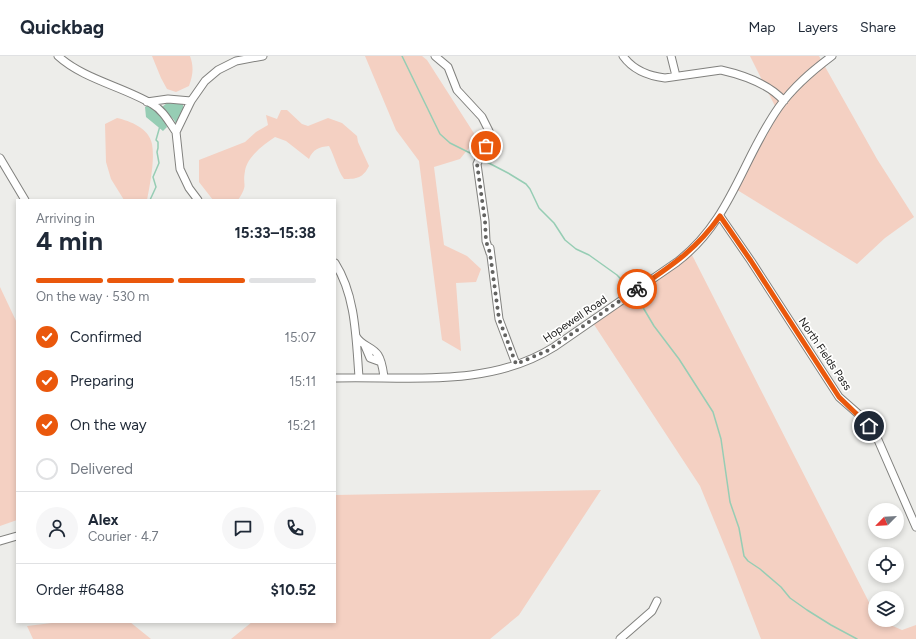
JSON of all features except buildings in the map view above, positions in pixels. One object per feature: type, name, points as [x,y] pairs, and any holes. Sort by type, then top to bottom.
[{"type":"street","points":[[58,56],[84,72],[152,104],[166,116],[176,132],[180,169],[188,188],[197,199]]},
{"type":"street","points":[[176,132],[191,101],[205,81],[218,70],[236,61],[263,56]]},
{"type":"street","points":[[435,56],[448,67],[457,90],[488,125],[489,138],[477,164],[485,221],[486,241],[490,253],[499,319],[516,364]]},
{"type":"street","points":[[623,56],[637,71],[656,77],[725,71],[764,85],[778,94],[784,101]]},
{"type":"street","points":[[671,56],[676,76]]},
{"type":"street","name":"Hopewell Road","points":[[336,378],[468,376],[487,373],[516,364],[554,347],[677,262],[696,246],[709,232],[720,216],[767,126],[784,101],[806,76],[832,56]]},
{"type":"street","points":[[147,102],[168,98],[191,101]]},
{"type":"street","points":[[0,158],[24,199]]},
{"type":"street","name":"North Fields Pass","points":[[720,216],[839,397],[864,419],[875,433],[916,527]]},
{"type":"street","points":[[337,272],[348,289],[359,377]]},
{"type":"street","points":[[354,332],[358,342],[372,349],[378,355],[384,377]]},
{"type":"street","points":[[0,541],[16,536]]},
{"type":"street","points":[[620,639],[652,611],[657,601]]},
{"type":"shaded area","points":[[152,56],[190,56],[192,71],[189,86],[176,92],[167,89]]},
{"type":"shaded area","points":[[365,56],[422,56],[427,60],[477,138],[460,159],[434,167],[444,245],[467,256],[481,269],[476,282],[456,283],[461,351],[442,340],[419,161],[396,130]]},
{"type":"shaded area","points":[[750,56],[819,56],[877,159],[914,217],[885,238],[857,264],[734,188],[779,114]]},
{"type":"shaded area","points":[[167,103],[183,104],[183,112],[177,125],[162,107]]},
{"type":"shaded area","points":[[149,105],[160,115],[167,127],[163,131],[146,117],[145,107]]},
{"type":"shaded area","points":[[281,110],[287,110],[302,124],[308,126],[328,118],[342,123],[357,136],[358,142],[369,166],[367,170],[359,177],[344,179],[329,146],[317,149],[312,153],[309,159],[286,141],[275,137],[261,147],[252,156],[246,166],[244,188],[239,199],[212,199],[199,182],[199,160],[245,142],[256,132],[268,125],[266,115],[277,119]]},
{"type":"shaded area","points":[[117,118],[128,121],[138,126],[150,138],[153,157],[147,199],[123,199],[111,179],[106,162],[105,124]]},
{"type":"shaded area","points":[[691,253],[868,600],[868,627],[895,627],[902,630],[916,625],[916,639],[761,639],[700,486],[593,323]]},
{"type":"shaded area","points":[[0,287],[16,321],[16,520],[0,526]]},
{"type":"shaded area","points":[[601,490],[519,615],[490,639],[231,639],[251,623],[336,623],[336,495]]},
{"type":"shaded area","points":[[52,623],[131,623],[151,639],[33,639],[27,626]]},
{"type":"waterway","points":[[402,56],[440,134],[450,143],[478,157]]},
{"type":"waterway","points":[[150,199],[156,187],[153,177],[159,163],[157,152],[158,142],[156,140],[160,126]]},
{"type":"waterway","points":[[481,159],[526,184],[539,208],[554,223],[565,240],[576,249],[589,255],[617,275],[632,291]]},
{"type":"waterway","points":[[635,294],[654,326],[679,359],[713,412],[721,439],[730,502],[739,528],[744,556],[748,561],[781,587],[790,598],[831,625],[857,639]]},
{"type":"way so far","points":[[486,146],[477,164],[485,221],[485,235],[490,253],[496,306],[499,319],[516,364],[554,347],[637,289]]},
{"type":"route","points":[[637,289],[687,255],[709,232],[720,216],[839,397],[864,419],[869,426]]}]
